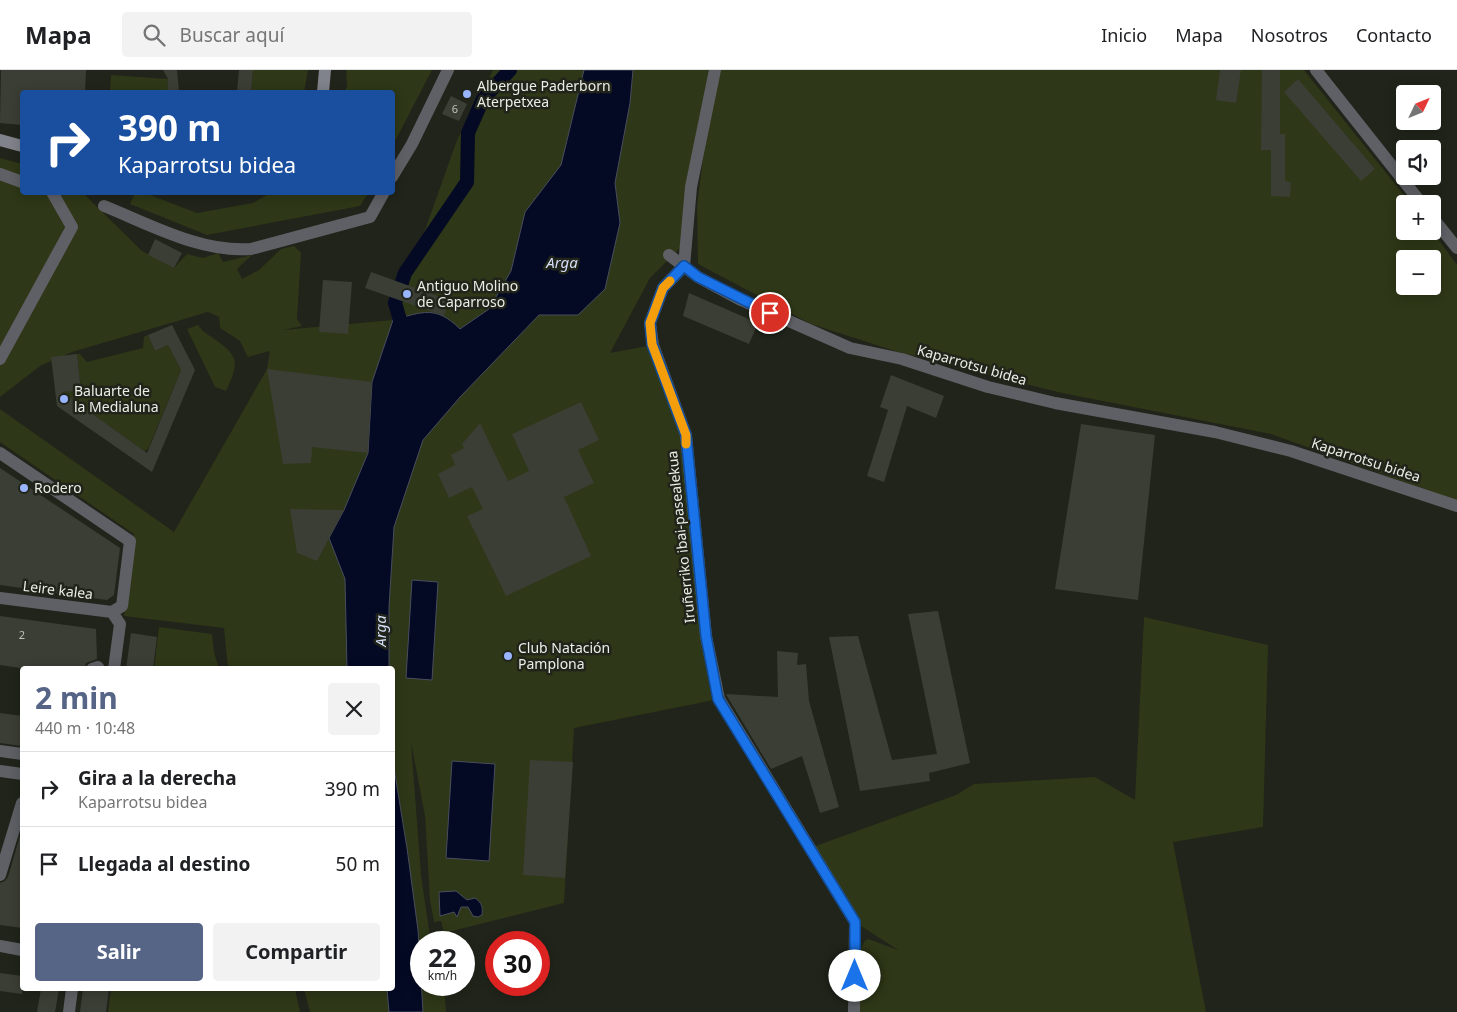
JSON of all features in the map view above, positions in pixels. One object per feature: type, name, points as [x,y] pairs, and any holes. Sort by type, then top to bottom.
[{"type":"main road","points":[[323,90],[325,70]]},
{"type":"main road","points":[[0,140],[20,145]]},
{"type":"street","points":[[395,173],[412,144],[448,70]]},
{"type":"street","points":[[684,266],[691,187],[715,70]]},
{"type":"street","points":[[1316,70],[1415,195]]},
{"type":"street","points":[[0,174],[20,181]]},
{"type":"street","points":[[0,358],[72,227],[54,195]]},
{"type":"street","points":[[104,206],[195,243],[234,250],[251,249],[370,217],[382,195]]},
{"type":"street","points":[[1441,228],[1457,248]]},
{"type":"street","points":[[669,255],[684,266]]},
{"type":"street","name":"Kaparrotsu bidea","points":[[684,266],[698,277],[739,299],[850,348],[902,359],[998,390],[1055,403],[1215,432],[1291,451],[1457,506]]},
{"type":"street","name":"Iruñerriko ibai-pasealekua","points":[[684,266],[663,288],[650,323],[652,344],[686,435],[706,636],[718,699],[855,922],[854,1012]]},
{"type":"street","points":[[0,453],[130,541],[122,606],[112,612],[120,624],[114,666]]},
{"type":"street","name":"Leire kalea","points":[[0,598],[112,612]]},
{"type":"street","points":[[0,751],[20,754]]},
{"type":"street","points":[[0,771],[20,774]]},
{"type":"street","points":[[0,875],[20,810]]},
{"type":"street","points":[[0,946],[20,950]]},
{"type":"street","points":[[68,1012],[72,991]]},
{"type":"green space","points":[[253,70],[308,70],[304,90],[251,90]]},
{"type":"green space","points":[[346,70],[432,70],[395,141],[395,90],[346,90]]},
{"type":"green space","points":[[493,70],[584,70],[561,165],[525,212],[511,271],[489,309],[459,329],[450,319],[372,382],[368,453],[344,510],[329,538],[345,579],[347,666],[228,666],[224,628],[124,616],[134,534],[0,442],[0,409],[174,532],[267,369],[270,351],[248,357],[240,341],[220,328],[219,317],[208,312],[72,352],[40,366],[0,397],[0,158],[20,163],[20,195],[85,195],[142,251],[174,268],[187,254],[203,258],[218,253],[223,262],[252,255],[237,269],[242,279],[259,270],[281,249],[294,246],[301,253],[297,319],[302,326],[283,330],[393,320],[457,140]]},
{"type":"green space","points":[[633,70],[1304,70],[1404,195],[1396,195],[1396,240],[1439,240],[1457,265],[1457,501],[1271,434],[1062,393],[895,351],[811,324],[698,264],[697,207],[704,151],[681,247],[650,278],[610,353],[653,345],[686,435],[719,699],[574,728],[564,903],[452,931],[444,931],[441,921],[434,922],[430,900],[425,816],[411,742],[421,875],[429,931],[418,931],[395,774],[395,666],[389,666],[389,607],[394,527],[423,440],[461,396],[539,315],[578,315],[620,223],[615,183],[630,104]],"holes":[[[412,581],[438,582],[432,680]]]},
{"type":"green space","points":[[111,75],[168,79],[167,90],[110,90]]},
{"type":"green space","points":[[134,195],[150,195],[197,213],[253,203],[267,195],[367,195],[360,206],[207,235],[130,204]]},
{"type":"green space","points":[[198,325],[222,344],[232,355],[235,367],[226,391],[215,387],[187,329]]},
{"type":"green space","points":[[148,335],[155,351],[168,345],[181,370],[148,449],[144,451],[62,392],[81,389],[77,354],[80,354],[87,362],[143,348],[144,337]]},
{"type":"green space","points":[[1144,617],[1268,645],[1263,827],[1173,842],[1206,1012],[857,1012],[859,951],[865,941],[868,939],[898,950],[855,922],[810,848],[956,795],[974,784],[1095,777],[1135,800]]},
{"type":"green space","points":[[159,627],[212,634],[218,666],[154,666]]},
{"type":"green space","points":[[111,991],[295,991],[300,1012],[108,1012]]},
{"type":"green space","points":[[305,991],[387,991],[389,1012],[310,1012]]},
{"type":"green space","points":[[422,996],[445,996],[446,1012],[423,1012]]},
{"type":"water","name":"Arga","points":[[584,70],[633,70],[630,103],[615,183],[620,223],[605,289],[578,315],[539,315],[461,396],[423,440],[394,527],[389,607],[389,666],[347,666],[345,579],[329,538],[344,510],[368,453],[372,382],[393,320],[421,313],[436,313],[451,321],[460,329],[489,309],[511,271],[525,212],[561,165]]},
{"type":"water","points":[[412,580],[438,582],[432,680],[406,678]]},
{"type":"water","points":[[452,761],[495,764],[489,861],[446,858]]},
{"type":"water","points":[[395,774],[418,930],[410,931],[410,996],[422,996],[423,1012],[389,1012],[387,991],[395,991]]},
{"type":"water","points":[[456,891],[467,900],[475,898],[482,905],[482,915],[478,917],[473,916],[468,907],[461,907],[457,917],[454,912],[440,916],[439,892]]},
{"type":"building","points":[[1,70],[86,70],[85,90],[20,90],[20,125],[0,123]]},
{"type":"building","points":[[163,70],[177,70],[179,90],[167,90],[168,79]]},
{"type":"building","points":[[239,70],[253,70],[251,90],[237,90]]},
{"type":"building","points":[[1220,70],[1241,70],[1236,103],[1216,100]]},
{"type":"building","points":[[1262,70],[1280,70],[1280,134],[1285,134],[1285,181],[1291,182],[1290,197],[1271,196],[1271,150],[1261,150]]},
{"type":"building","points":[[1298,79],[1375,169],[1361,181],[1284,92]]},
{"type":"building","points":[[451,96],[467,104],[459,121],[442,114]]},
{"type":"building","points":[[155,239],[182,253],[174,268],[148,255]]},
{"type":"building","name":"Antiguo Molino de Caparroso","points":[[371,272],[449,300],[444,316],[365,288]]},
{"type":"building","points":[[323,280],[352,282],[348,334],[319,332]]},
{"type":"building","points":[[689,293],[758,323],[749,344],[683,316]]},
{"type":"building","name":"Baluarte de la Medialuna","points":[[172,325],[195,370],[152,472],[57,406],[51,357],[77,354],[81,390],[62,392],[147,453],[181,370],[168,345],[155,351],[148,335]]},
{"type":"building","points":[[267,369],[372,382],[368,453],[312,447],[311,463],[283,464]]},
{"type":"building","points":[[891,375],[944,396],[936,418],[907,406],[884,482],[867,476],[888,410],[880,407]]},
{"type":"building","points":[[581,402],[599,440],[578,450],[594,483],[564,497],[591,556],[506,596],[467,516],[483,509],[472,487],[449,498],[438,474],[455,465],[451,455],[464,448],[462,444],[480,423],[508,481],[529,471],[512,434]]},
{"type":"building","points":[[1081,424],[1155,435],[1138,600],[1055,589]]},
{"type":"building","points":[[0,468],[120,548],[114,595],[107,600],[0,585]]},
{"type":"building","points":[[290,509],[344,510],[317,561],[297,553]]},
{"type":"building","points":[[938,611],[970,763],[929,773],[930,781],[860,791],[829,637],[858,636],[892,760],[937,754],[908,614]]},
{"type":"building","points":[[0,616],[96,629],[97,659],[86,663],[85,666],[20,666],[20,668],[0,665]]},
{"type":"building","points":[[131,633],[157,637],[153,666],[126,666]]},
{"type":"building","points":[[777,651],[798,653],[797,665],[806,664],[809,701],[839,807],[820,813],[802,756],[771,769],[726,694],[778,697]]},
{"type":"building","points":[[0,713],[20,716],[20,746],[0,743]]},
{"type":"building","points":[[530,760],[573,762],[565,878],[523,875]]},
{"type":"building","points":[[20,836],[20,928],[0,925],[0,883],[8,877]]},
{"type":"building","points":[[0,973],[20,976],[20,991],[22,991],[22,994],[0,991]]},
{"type":"building","points":[[41,991],[59,991],[55,1012],[37,1012]]},
{"type":"building","points":[[83,991],[109,991],[106,1012],[80,1012]]},
{"type":"waterway","points":[[405,337],[395,303],[405,273],[467,182],[468,133],[483,99],[510,70]]},
{"type":"slow traffic","points":[[670,281],[663,288],[650,323],[652,344],[686,435],[686,444]]},
{"type":"place","name":"Albergue Paderborn Aterpetxea","points":[[467,94]]},
{"type":"place","name":"Antiguo Molino de Caparroso","points":[[407,294]]},
{"type":"place","name":"Baluarte de la Medialuna","points":[[64,399]]},
{"type":"place","name":"Rodero","points":[[24,488]]},
{"type":"place","name":"Club Natación Pamplona","points":[[508,656]]},
{"type":"route","points":[[770,313],[698,277],[684,266],[663,288],[650,323],[652,344],[686,435],[706,636],[718,699],[855,922],[855,976]]}]
